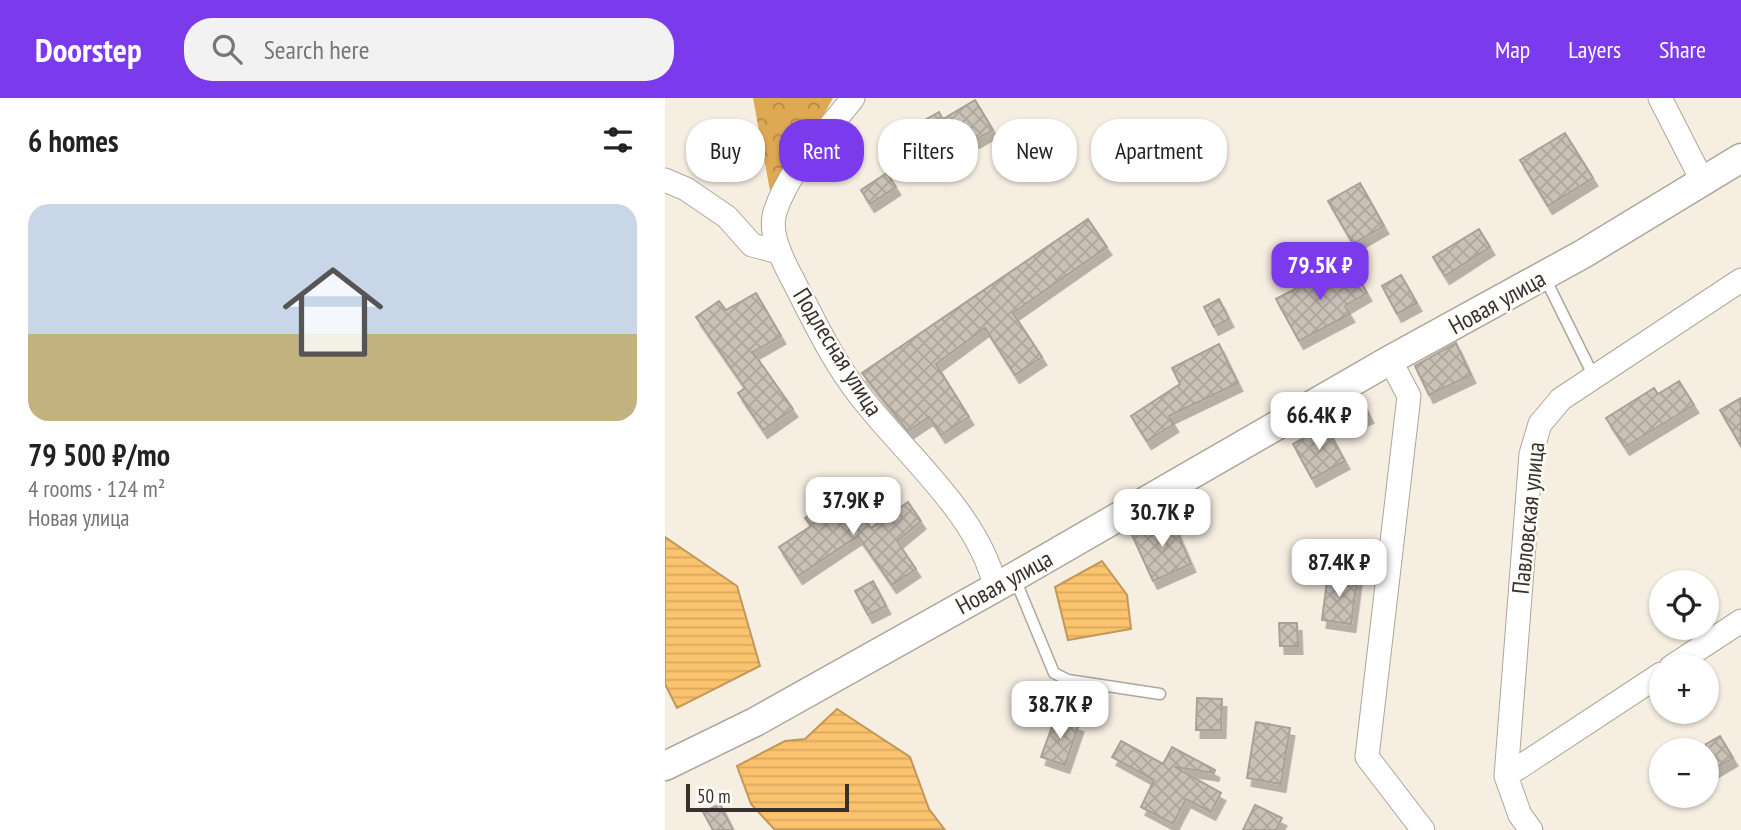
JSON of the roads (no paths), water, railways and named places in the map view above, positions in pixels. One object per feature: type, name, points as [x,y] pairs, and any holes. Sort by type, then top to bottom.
[{"type":"street","name":"Подлесная улица","points":[[853,98],[795,172],[774,214],[779,252],[816,326],[859,395],[959,514],[1005,582]]},
{"type":"street","points":[[1660,98],[1702,180]]},
{"type":"street","name":"Новая улица","points":[[665,766],[755,722],[1005,582],[1390,360],[1544,276],[1741,158]]},
{"type":"street","points":[[665,180],[686,189],[727,217],[752,245],[779,252]]},
{"type":"street","name":"Павловская улица","points":[[1506,776],[1531,454],[1540,424],[1561,399],[1741,280]]},
{"type":"street","points":[[1390,360],[1409,396],[1367,757],[1423,830]]},
{"type":"street","points":[[1691,654],[1741,621]]},
{"type":"street","points":[[1531,830],[1520,815],[1506,776],[1649,682]]},
{"type":"lane","points":[[1544,276],[1594,377]]},
{"type":"lane","points":[[1005,582],[1054,673],[1068,680],[1160,694]]}]
